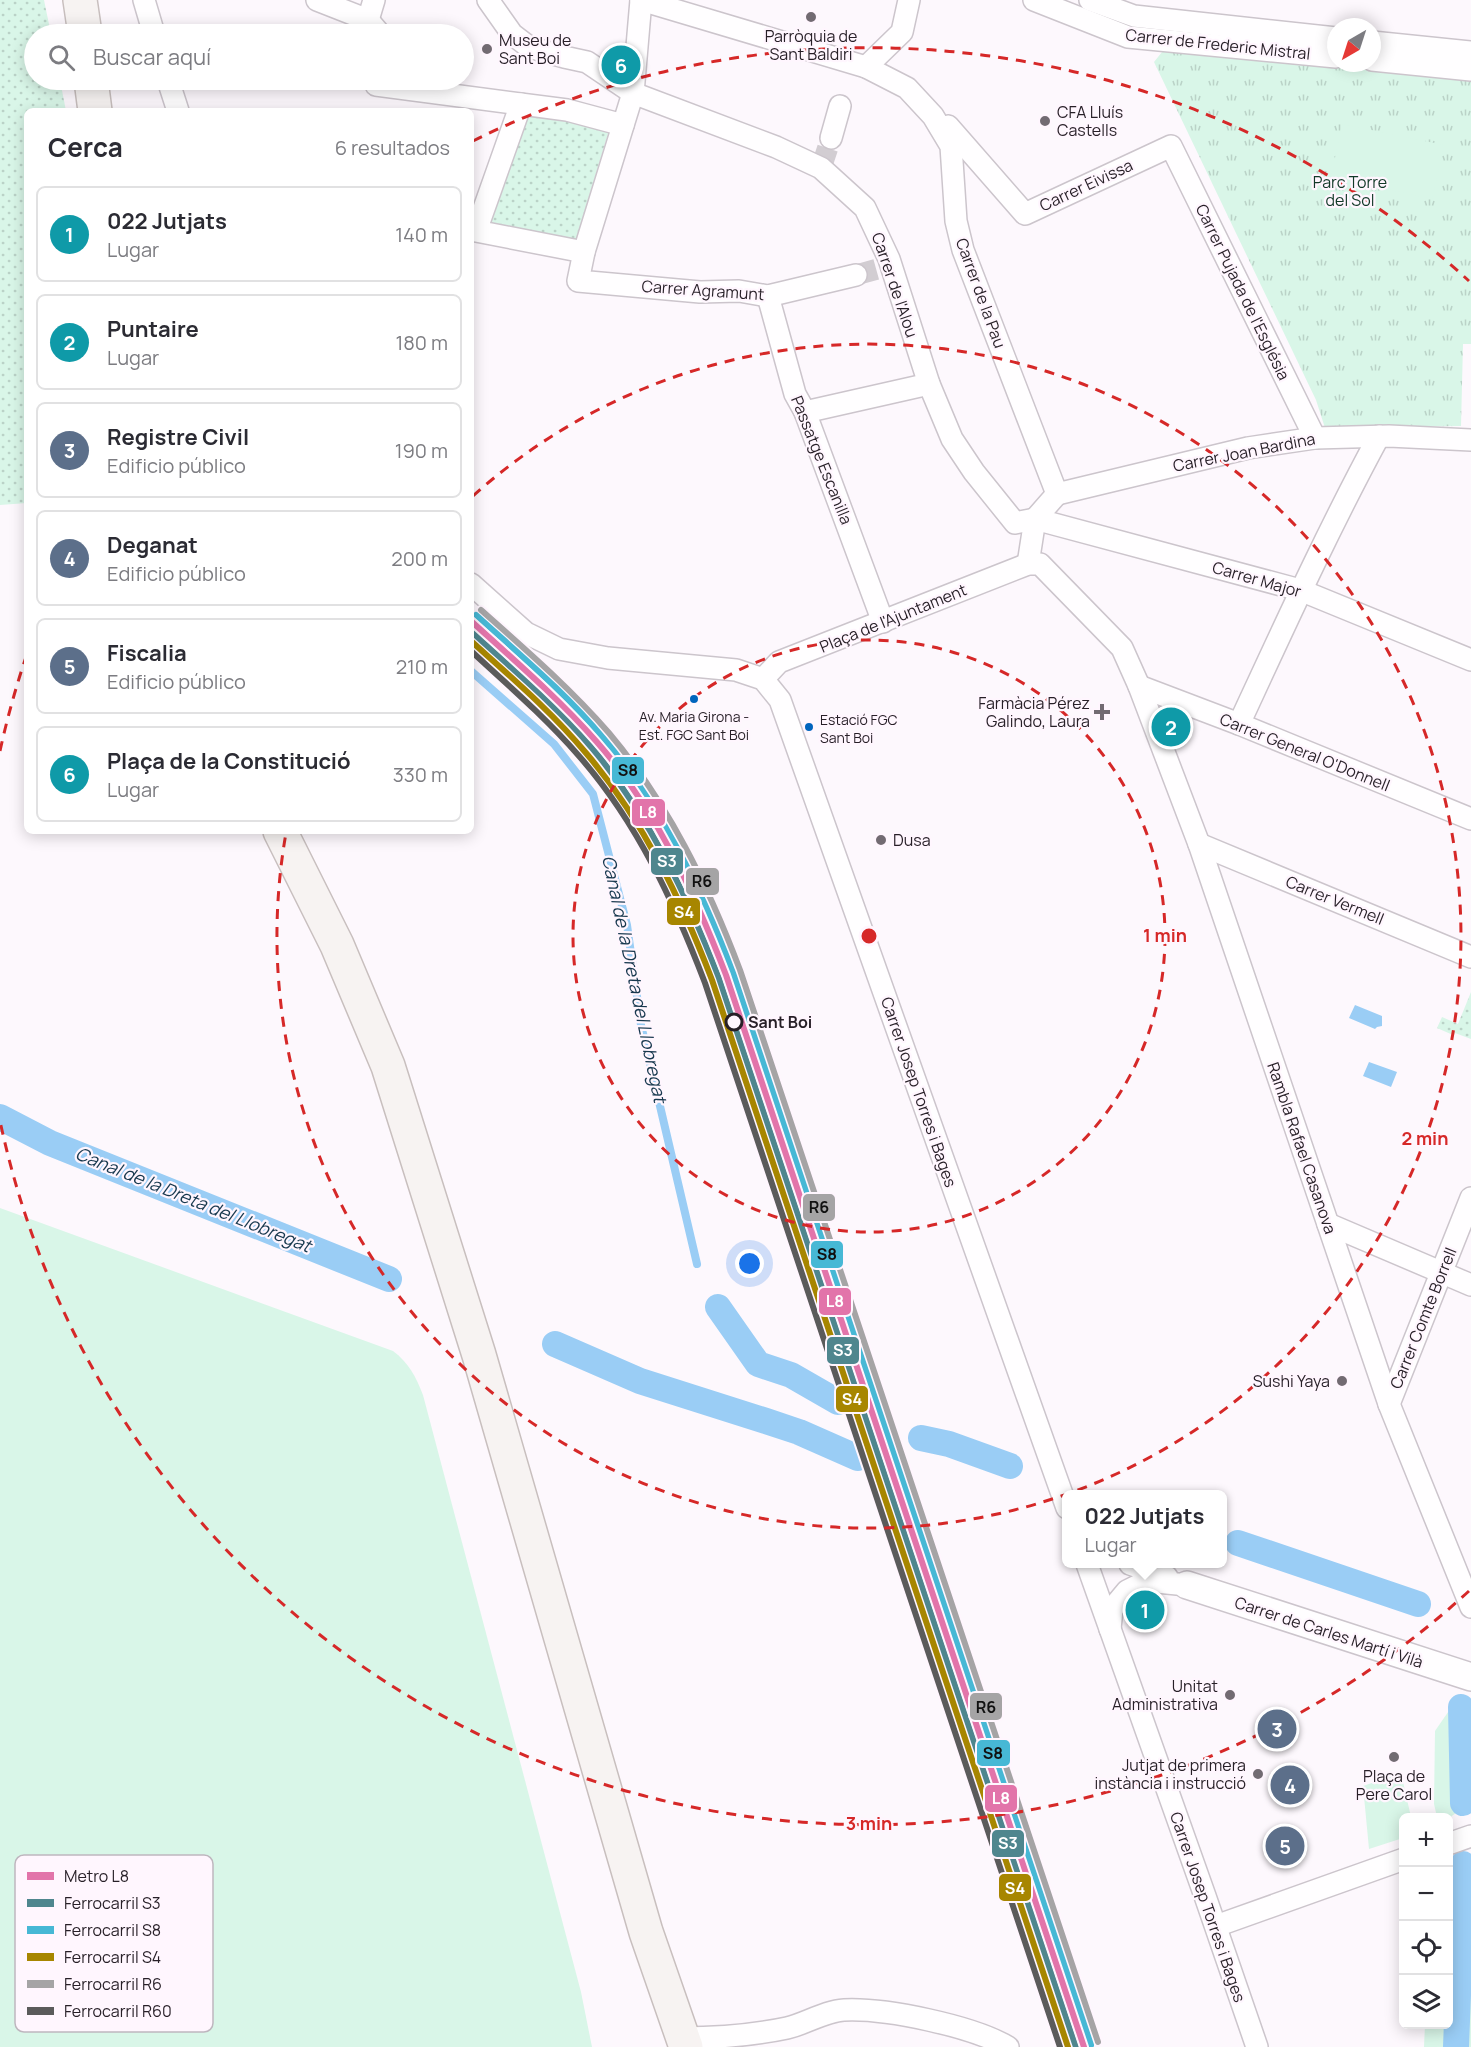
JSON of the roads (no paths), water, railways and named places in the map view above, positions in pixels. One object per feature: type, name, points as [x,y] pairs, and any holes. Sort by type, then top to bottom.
[{"type":"main road","points":[[80,0],[84,24]]},
{"type":"main road","points":[[92,90],[95,108]]},
{"type":"main road","points":[[282,834],[337,945],[388,1066],[479,1355],[680,2044]]},
{"type":"street","points":[[144,0],[151,24]]},
{"type":"street","points":[[317,0],[374,18]]},
{"type":"street","name":"Carrer de l'Alou","points":[[489,0],[520,42],[541,52],[583,60],[642,97],[776,147],[821,168],[865,208],[889,259],[929,384],[952,439],[974,472],[1015,523],[1035,519]]},
{"type":"street","points":[[521,104],[476,231],[584,252],[622,128],[642,97],[641,0]]},
{"type":"street","name":"Carrer de la Pau","points":[[641,0],[907,88],[933,116],[951,146],[956,222],[963,250],[1057,494]]},
{"type":"street","points":[[861,71],[902,32],[909,0]]},
{"type":"street","name":"Carrer de Frederic Mistral","points":[[1034,0],[1128,37],[1327,56]]},
{"type":"street","name":"Carrer de Frederic Mistral","points":[[1090,0],[1134,16],[1327,37]]},
{"type":"street","points":[[1381,43],[1471,52]]},
{"type":"street","points":[[1381,61],[1471,70]]},
{"type":"street","points":[[171,90],[177,108]]},
{"type":"street","points":[[414,90],[567,110],[622,128]]},
{"type":"street","points":[[831,138],[840,106]]},
{"type":"street","name":"Carrer Eivissa","points":[[933,116],[943,121],[1025,214],[1171,146]]},
{"type":"street","name":"Carrer Pujada de l'Església","points":[[1171,146],[1315,438]]},
{"type":"street","name":"Carrer Agramunt","points":[[584,252],[578,281],[700,292],[739,291],[768,296],[856,275]]},
{"type":"street","name":"Passatge Escanilla","points":[[768,296],[795,394],[805,412],[883,622]]},
{"type":"street","points":[[805,412],[929,384]]},
{"type":"street","points":[[1239,724],[1300,591],[1379,436]]},
{"type":"street","name":"Carrer Joan Bardina","points":[[1057,494],[1248,448],[1315,438],[1379,436],[1471,440]]},
{"type":"street","points":[[1057,494],[1035,519],[1028,564],[1040,564],[1122,648],[1138,686]]},
{"type":"street","name":"Carrer Major","points":[[1035,519],[1300,591],[1471,660]]},
{"type":"street","name":"Plaça de l'Ajuntament","points":[[763,679],[779,662],[1028,564]]},
{"type":"street","points":[[474,587],[526,633],[559,650],[608,658],[736,670],[763,679]]},
{"type":"street","name":"Carrer Josep Torres i Bages","points":[[763,679],[780,700],[1062,1494]]},
{"type":"street","name":"Carrer General O'Donnell","points":[[1138,686],[1239,724],[1471,819]]},
{"type":"street","name":"Rambla Rafael Casanova","points":[[1138,686],[1198,844],[1389,1404],[1471,1607]]},
{"type":"street","name":"Carrer Vermell","points":[[1198,844],[1471,957]]},
{"type":"street","name":"Carrer Comte Borrell","points":[[1389,1404],[1440,1271],[1471,1198]]},
{"type":"street","points":[[1328,1224],[1471,1285]]},
{"type":"street","name":"Carrer Josep Torres i Bages","points":[[1089,1568],[1257,2047]]},
{"type":"street","name":"Carrer de Carles Martí i Vilà","points":[[1143,1568],[1187,1585],[1471,1677]]},
{"type":"street","name":"Carrer de Carles Martí i Vilà","points":[[1110,1629],[1112,1609],[1127,1590],[1147,1581],[1187,1585]]},
{"type":"street","points":[[1453,1843],[1471,1836]]},
{"type":"street","points":[[1216,1926],[1399,1861]]},
{"type":"street","points":[[680,2044],[787,2028],[842,2010],[881,2012],[961,2027],[1008,2047]]},
{"type":"water","points":[[1355,1005],[1382,1016],[1382,1026],[1375,1029],[1349,1018]]},
{"type":"water","points":[[1369,1062],[1397,1072],[1391,1087],[1363,1076]]},
{"type":"water","points":[[725,1307],[747,1340],[735,1348],[712,1316]]},
{"type":"waterway","name":"Canal de la Dreta del Llobregat","points":[[474,674],[554,744],[593,794],[627,925],[641,1025],[697,1264]]},
{"type":"waterway","name":"Canal de la Dreta del Llobregat","points":[[0,1117],[50,1143],[389,1279]]},
{"type":"waterway","name":"Canal de la Dreta del Llobregat","points":[[718,1307],[758,1364],[791,1375],[838,1402]]},
{"type":"waterway","name":"Canal de la Dreta del Llobregat","points":[[555,1344],[640,1381],[799,1432],[858,1458]]},
{"type":"waterway","name":"Canal de la Dreta del Llobregat","points":[[921,1438],[949,1444],[1010,1466]]},
{"type":"waterway","name":"Canal de la Dreta del Llobregat","points":[[1238,1543],[1418,1604]]},
{"type":"waterway","name":"Canal de la Dreta del Llobregat","points":[[1461,1707],[1463,1803]]},
{"type":"waterway","name":"Canal de la Dreta del Llobregat","points":[[1456,2047],[1463,1864]]},
{"type":"tunnel","points":[[821,168],[831,138]]},
{"type":"tunnel","points":[[856,275],[892,265]]},
{"type":"railway","points":[[883,1489],[949,1645]]},
{"type":"metro line","name":"L8","points":[[474,624],[566,710],[618,767],[672,852],[701,913],[726,975],[1084,2047]]},
{"type":"rail line","name":"R6","points":[[481,610],[579,700],[630,760],[668,816],[685,846],[728,938],[1098,2042]]},
{"type":"rail line","name":"S8","points":[[476,615],[574,706],[625,765],[662,821],[708,910],[733,973],[1091,2045]]},
{"type":"rail line","name":"S3","points":[[474,634],[564,717],[613,774],[665,857],[707,947],[1076,2047]]},
{"type":"rail line","name":"S4","points":[[474,644],[559,723],[607,779],[659,861],[700,950],[712,980],[1068,2047]]},
{"type":"rail line","name":"R60","points":[[474,654],[553,728],[600,781],[636,835],[680,923],[705,983],[1060,2047]]},
{"type":"place","name":"Parròquia de Sant Baldiri","points":[[811,17]]},
{"type":"place","name":"Museu de Sant Boi","points":[[487,49]]},
{"type":"place","name":"Plaça de la Constitució","points":[[621,65]]},
{"type":"place","name":"CFA Lluís Castells","points":[[1045,121]]},
{"type":"place","name":"Av. Maria Girona - Est. FGC Sant Boi","points":[[694,699]]},
{"type":"place","name":"Farmàcia Pérez Galindo, Laura","points":[[1102,712]]},
{"type":"place","name":"Estació FGC Sant Boi","points":[[809,727]]},
{"type":"place","name":"Puntaire","points":[[1171,727]]},
{"type":"place","name":"Dusa","points":[[881,840]]},
{"type":"place","name":"Sant Boi","points":[[734,1022]]},
{"type":"place","name":"Sushi Yaya","points":[[1342,1381]]},
{"type":"place","name":"022 Jutjats","points":[[1145,1610]]},
{"type":"place","name":"Unitat Administrativa","points":[[1230,1695]]},
{"type":"place","name":"Registre Civil","points":[[1277,1729]]},
{"type":"place","name":"Plaça de Pere Carol","points":[[1394,1757]]},
{"type":"place","name":"Jutjat de primera instància i instrucció","points":[[1258,1774]]},
{"type":"place","name":"Deganat","points":[[1290,1785]]},
{"type":"place","name":"Fiscalia","points":[[1285,1846]]},
{"type":"park label","name":"Parc Torre del Sol","points":[[1350,191]]}]
